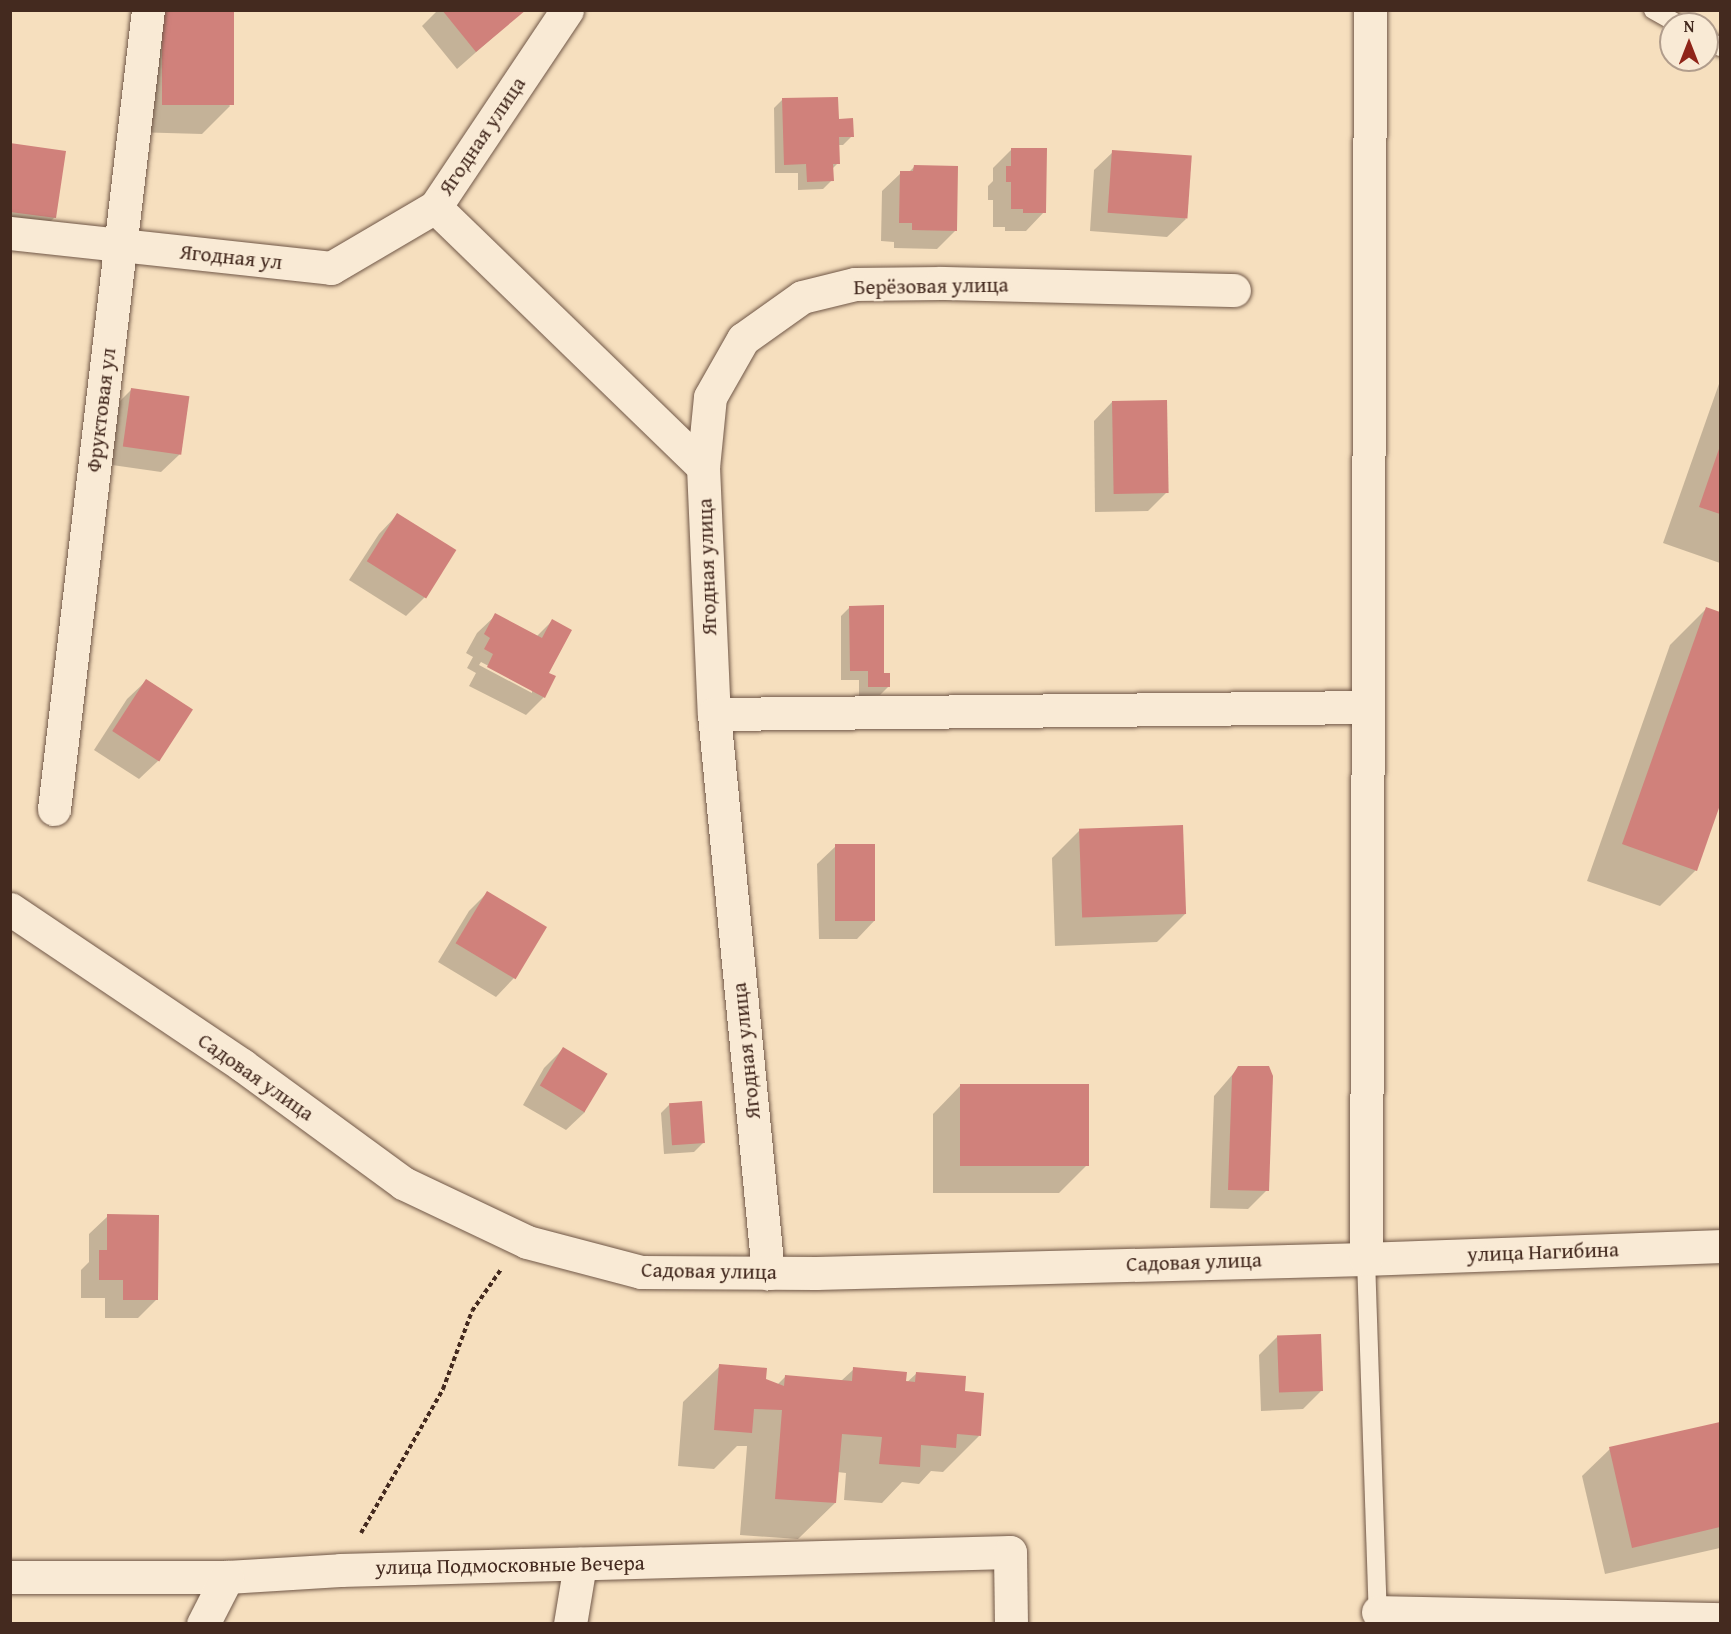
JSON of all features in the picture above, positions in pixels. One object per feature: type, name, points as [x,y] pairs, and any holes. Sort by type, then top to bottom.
[{"type":"street","name":"Фруктовая ул","points":[[54,809],[148,10]]},
{"type":"street","name":"Ягодная улица","points":[[567,10],[435,207],[703,466],[714,714],[768,1273]]},
{"type":"street","points":[[1366,1259],[1370,10]]},
{"type":"street","name":"Ягодная ул","points":[[10,233],[331,268],[435,207]]},
{"type":"street","name":"Берёзовая улица","points":[[703,466],[710,397],[743,339],[802,297],[855,284],[930,283],[1234,290]]},
{"type":"street","points":[[714,714],[1368,707]]},
{"type":"street","name":"Садовая улица","points":[[10,909],[242,1065],[404,1183],[527,1242],[641,1272],[768,1273],[1366,1259]]},
{"type":"street","name":"улица Нагибина","points":[[1366,1259],[1720,1246]]},
{"type":"street","name":"улица Подмосковные Вечера","points":[[10,1577],[227,1576],[340,1570],[1010,1552],[1011,1623]]},
{"type":"street","points":[[570,1623],[580,1564]]},
{"type":"street","points":[[203,1623],[227,1576]]},
{"type":"street","points":[[1378,1618],[1720,1619]]},
{"type":"lane","points":[[1366,1259],[1378,1618]]},
{"type":"path","points":[[340,1570],[443,1389],[472,1311],[494,1276],[527,1242]]},
{"type":"building","points":[[162,10],[234,10],[234,105],[162,105]]},
{"type":"building","points":[[442,10],[526,10],[476,52]]},
{"type":"building","points":[[838,97],[839,119],[853,118],[854,137],[839,137],[840,164],[833,164],[834,181],[807,182],[806,164],[784,165],[782,98]]},
{"type":"building","points":[[10,143],[66,151],[56,218],[10,212]]},
{"type":"building","points":[[1011,148],[1047,148],[1046,213],[1023,213],[1023,209],[1011,209],[1011,182],[1006,182],[1006,166],[1011,166]]},
{"type":"building","points":[[1112,150],[1192,156],[1187,218],[1108,213]]},
{"type":"building","points":[[914,165],[958,166],[957,231],[912,230],[912,223],[899,223],[900,171],[913,171]]},
{"type":"building","points":[[131,388],[189,396],[181,455],[123,446]]},
{"type":"building","points":[[1167,400],[1169,493],[1114,494],[1112,401]]},
{"type":"building","points":[[1720,446],[1720,514],[1699,507]]},
{"type":"building","points":[[397,513],[456,550],[426,598],[367,561]]},
{"type":"building","points":[[884,605],[884,673],[890,673],[890,687],[868,687],[868,671],[850,671],[849,606]]},
{"type":"building","points":[[1706,607],[1720,612],[1720,805],[1697,871],[1622,844]]},
{"type":"building","points":[[495,613],[542,638],[552,619],[572,630],[549,673],[556,676],[545,698],[487,667],[493,654],[484,649],[490,638],[484,634]]},
{"type":"building","points":[[146,679],[193,709],[159,761],[112,731]]},
{"type":"building","points":[[1183,825],[1186,914],[1082,918],[1079,829]]},
{"type":"building","points":[[835,844],[875,844],[875,921],[835,921]]},
{"type":"building","points":[[487,891],[547,927],[516,979],[456,943]]},
{"type":"building","points":[[563,1047],[608,1074],[584,1112],[540,1086]]},
{"type":"building","points":[[1238,1066],[1269,1066],[1273,1076],[1269,1191],[1228,1190],[1232,1076]]},
{"type":"building","points":[[960,1084],[1089,1084],[1089,1166],[960,1166]]},
{"type":"building","points":[[702,1101],[705,1143],[672,1145],[669,1103]]},
{"type":"building","points":[[107,1214],[159,1215],[158,1300],[123,1300],[123,1280],[99,1280],[99,1250],[107,1250]]},
{"type":"building","points":[[1321,1334],[1323,1391],[1279,1393],[1277,1336]]},
{"type":"building","points":[[719,1364],[767,1368],[766,1379],[784,1386],[785,1375],[852,1381],[853,1367],[907,1372],[906,1381],[915,1382],[916,1372],[966,1376],[965,1391],[984,1393],[981,1436],[957,1434],[956,1448],[921,1445],[920,1467],[879,1464],[882,1437],[842,1434],[836,1503],[775,1499],[782,1410],[754,1409],[752,1433],[714,1430]]},
{"type":"building","points":[[1720,1422],[1720,1527],[1632,1548],[1609,1447]]}]
